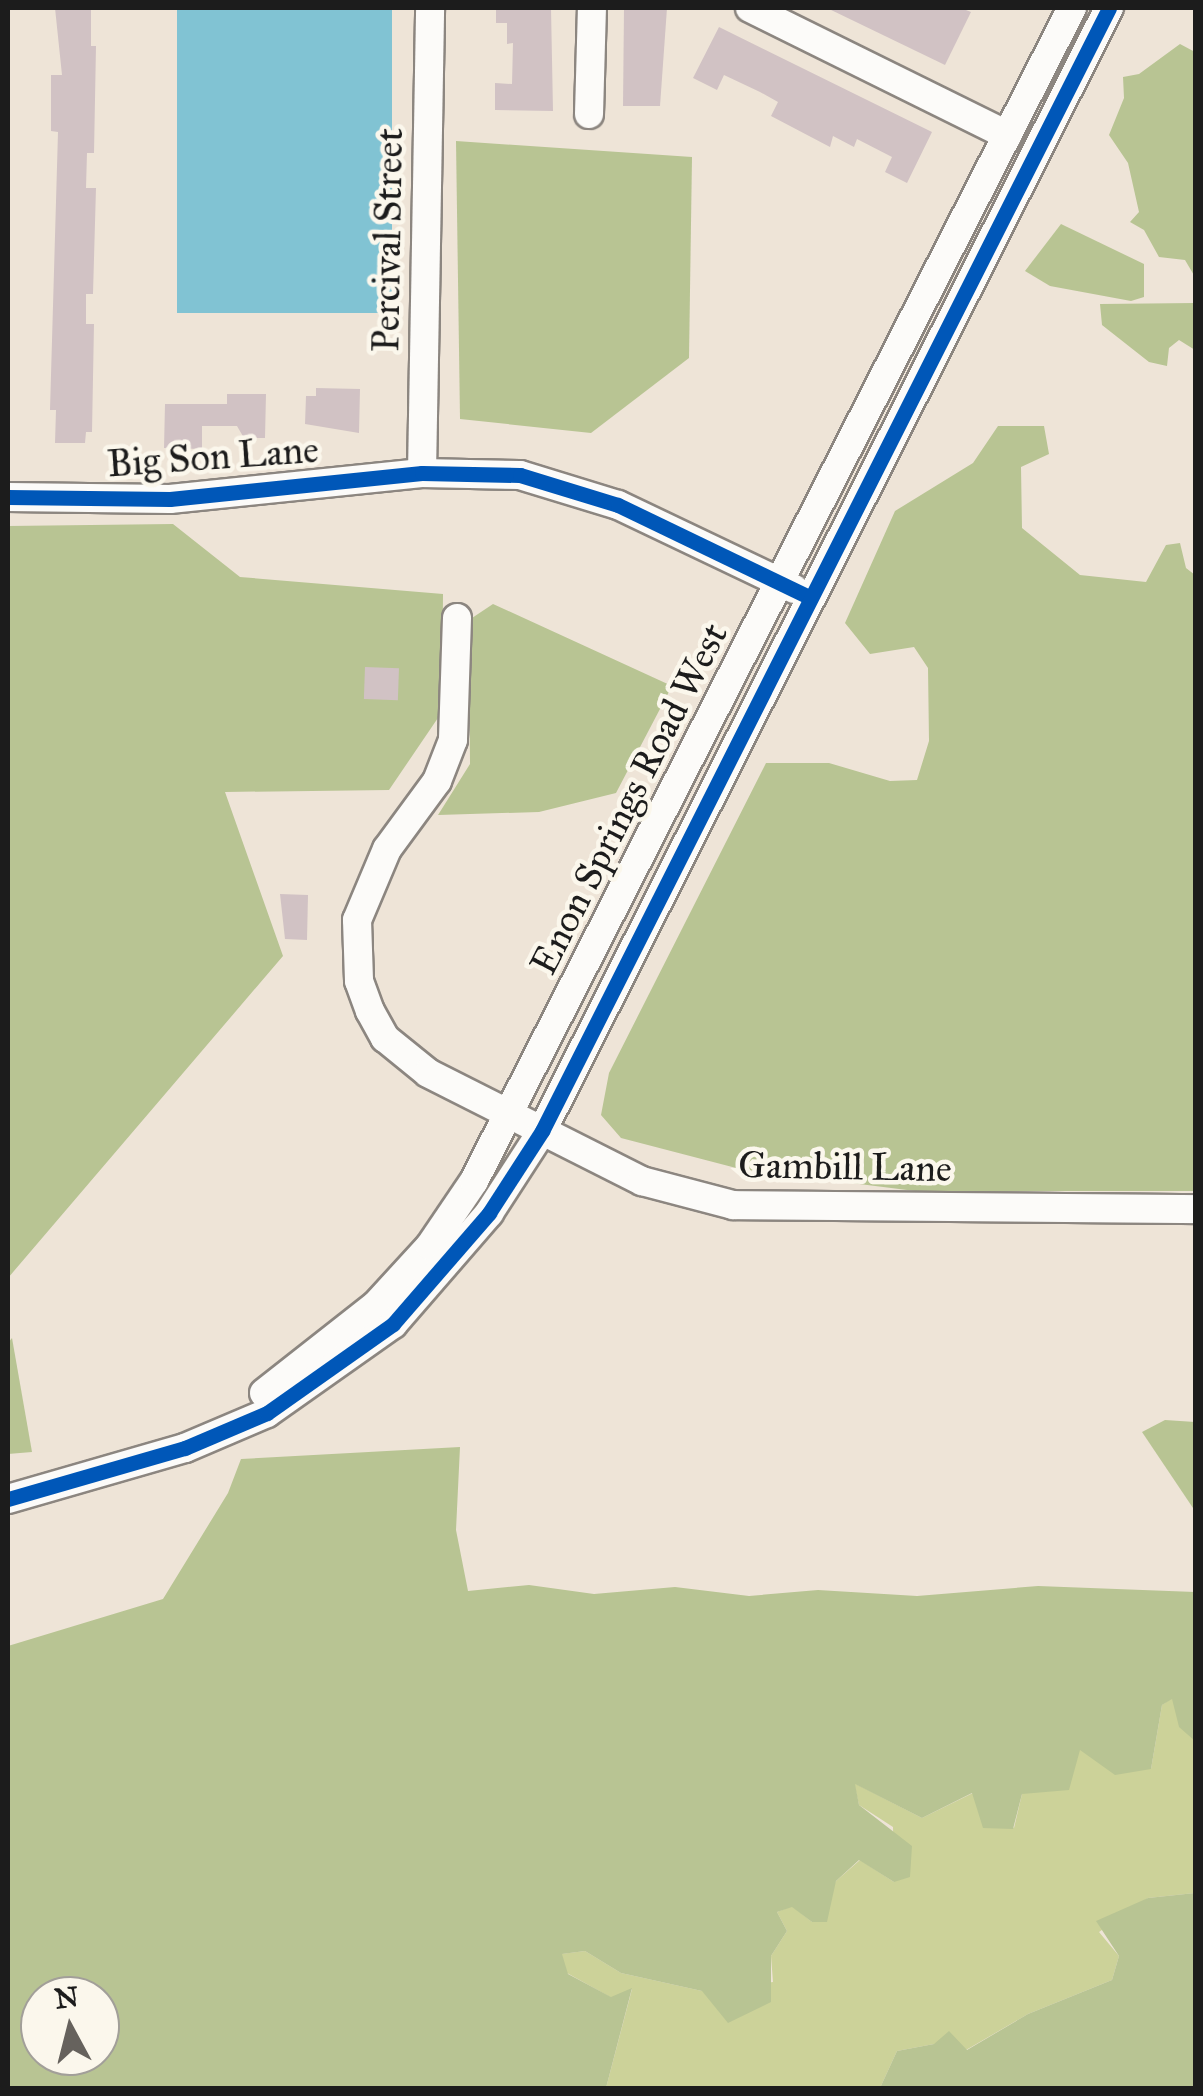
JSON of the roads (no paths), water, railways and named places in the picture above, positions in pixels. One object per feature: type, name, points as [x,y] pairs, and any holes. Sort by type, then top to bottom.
[{"type":"street","name":"Percival Street","points":[[422,473],[430,8]]},
{"type":"street","points":[[589,114],[592,8]]},
{"type":"street","points":[[750,8],[1007,135]]},
{"type":"street","name":"Enon Springs Road West","points":[[88,1473],[240,1408],[353,1328],[436,1237],[511,1114],[1072,8]]},
{"type":"street","points":[[8,1499],[232,1430],[338,1367],[393,1324],[453,1260],[542,1131],[1109,8]]},
{"type":"street","name":"Big Son Lane","points":[[8,497],[170,499],[422,473],[520,475],[566,484],[809,596]]},
{"type":"street","name":"Gambill Lane","points":[[457,618],[453,740],[437,781],[413,807],[367,889],[358,920],[359,981],[386,1038],[428,1073],[642,1181],[733,1205],[1196,1209]]},
{"type":"water","points":[[177,8],[392,8],[392,313],[177,313]]}]
